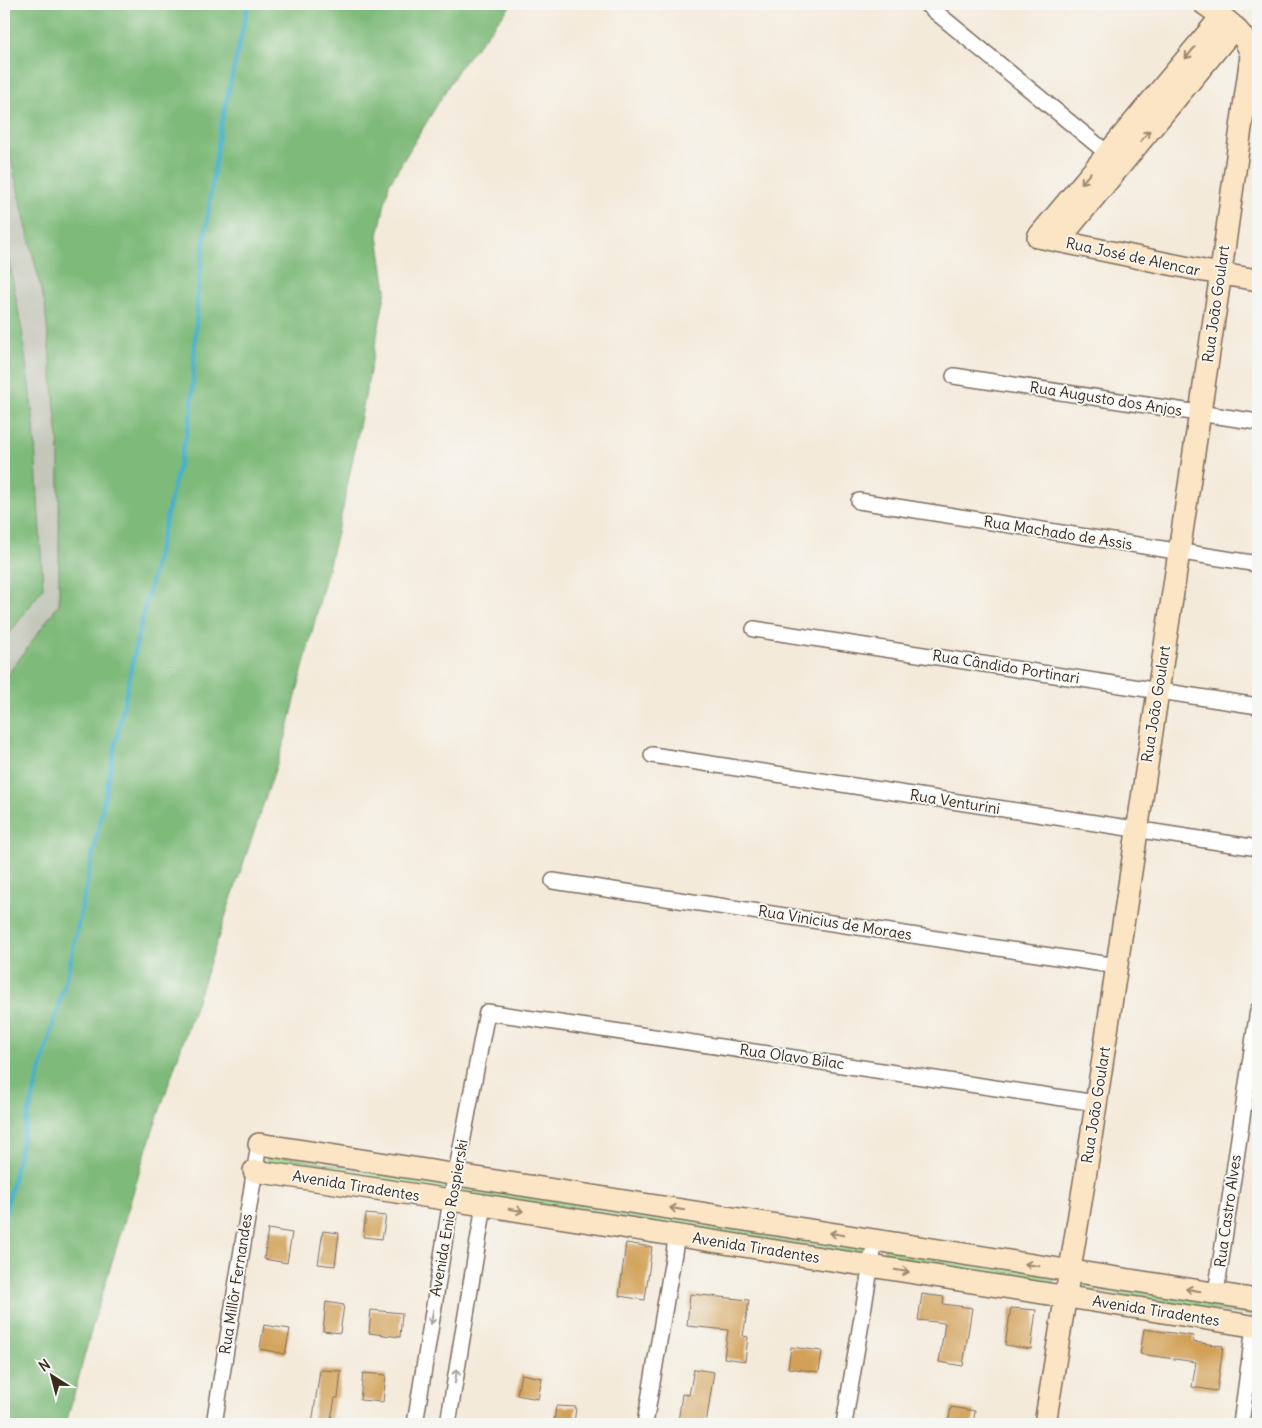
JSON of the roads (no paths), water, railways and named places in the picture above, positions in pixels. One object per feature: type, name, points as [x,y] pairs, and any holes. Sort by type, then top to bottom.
[{"type":"street","points":[[926,4],[1107,153],[1228,21]]},
{"type":"street","name":"Rua João Goulart","points":[[1045,1424],[1071,1271],[1252,56],[1246,40],[1228,21],[1204,4]]},
{"type":"street","points":[[1058,241],[1228,21]]},
{"type":"street","name":"Rua José de Alencar","points":[[1107,153],[1038,237],[1258,280]]},
{"type":"street","name":"Rua Augusto dos Anjos","points":[[954,376],[1258,422]]},
{"type":"street","name":"Rua Machado de Assis","points":[[859,501],[1258,564]]},
{"type":"street","name":"Rua Cândido Portinari","points":[[754,628],[1258,706]]},
{"type":"street","name":"Rua Venturini","points":[[652,755],[1258,848]]},
{"type":"street","name":"Rua Vinicius de Moraes","points":[[553,881],[1117,966]]},
{"type":"street","name":"Rua Castro Alves","points":[[1216,1293],[1258,1010]]},
{"type":"street","name":"Rua Olavo Bilac","points":[[487,1012],[1096,1103]]},
{"type":"street","name":"Avenida Enio Rospierski","points":[[415,1424],[451,1200],[487,1012]]},
{"type":"street","name":"Avenida Tiradentes","points":[[259,1144],[1258,1300]]},
{"type":"street","name":"Rua Millôr Fernandes","points":[[214,1424],[259,1144]]},
{"type":"street","name":"Avenida Tiradentes","points":[[254,1171],[484,1205],[1256,1327]]},
{"type":"street","points":[[448,1424],[484,1205]]},
{"type":"street","points":[[645,1424],[677,1236]]},
{"type":"street","points":[[844,1424],[875,1240]]},
{"type":"street","points":[[1241,1424],[1256,1327]]},
{"type":"waterway","points":[[4,1220],[27,1119],[70,964],[136,645],[191,414],[198,286],[219,134],[247,9],[250,4]]}]
